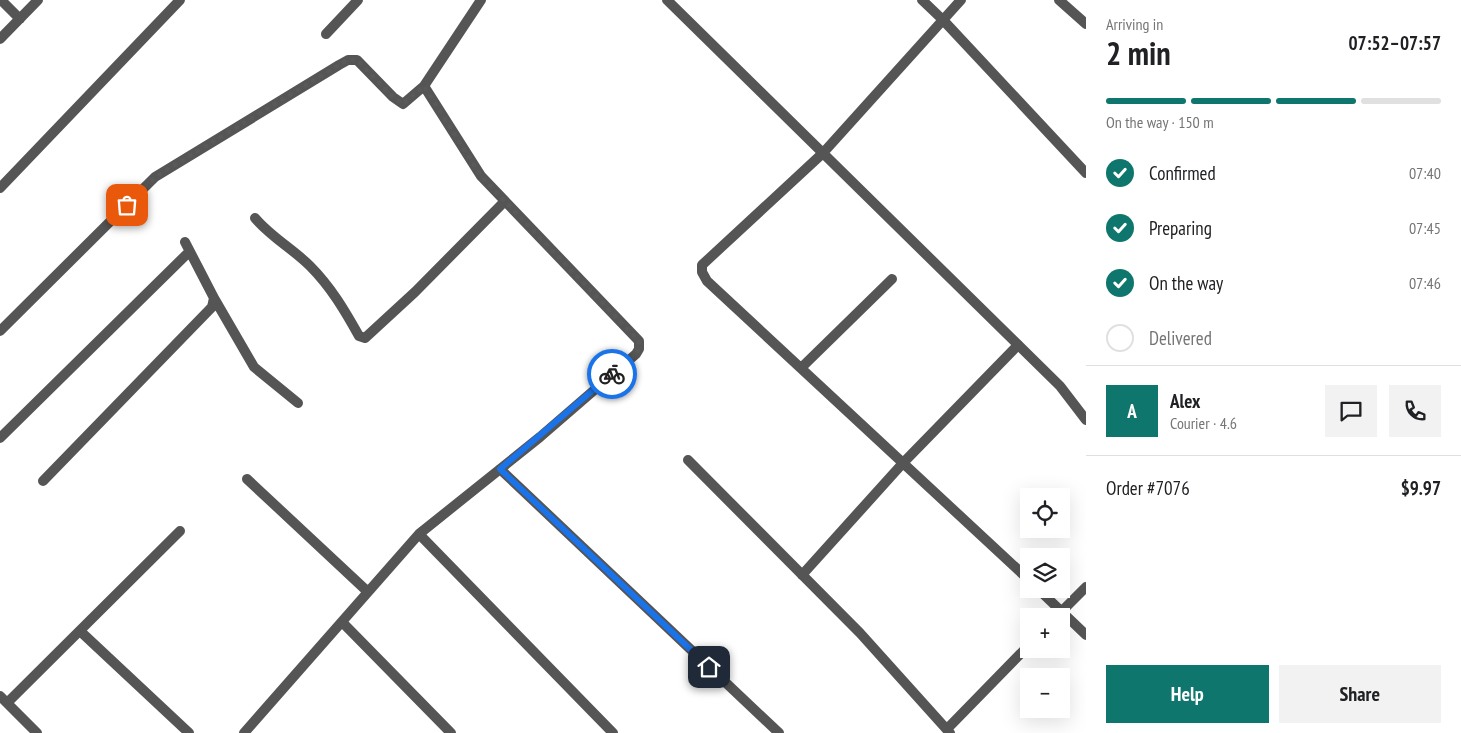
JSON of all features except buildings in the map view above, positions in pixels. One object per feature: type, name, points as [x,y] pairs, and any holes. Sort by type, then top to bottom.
[{"type":"street","points":[[1,0],[20,19]]},
{"type":"street","points":[[0,39],[38,0]]},
{"type":"street","points":[[0,188],[180,0]]},
{"type":"street","points":[[326,34],[358,0]]},
{"type":"street","points":[[0,331],[155,177],[339,65],[348,60],[357,60],[393,97],[403,104],[424,86],[481,0]]},
{"type":"street","points":[[667,0],[1060,386],[1086,420]]},
{"type":"street","points":[[922,0],[1086,173]]},
{"type":"street","points":[[961,0],[823,153],[702,265],[702,272],[707,281],[1020,572]]},
{"type":"street","points":[[1060,0],[1086,24]]},
{"type":"street","points":[[244,733],[419,534],[592,392],[636,354],[639,349],[639,341],[481,176],[424,86]]},
{"type":"street","points":[[255,218],[264,229],[310,266],[340,303],[359,336],[365,338],[415,292],[505,201]]},
{"type":"street","points":[[185,242],[214,298],[254,367],[298,403]]},
{"type":"street","points":[[0,438],[189,252]]},
{"type":"street","points":[[801,368],[892,279]]},
{"type":"street","points":[[43,481],[212,307],[214,298]]},
{"type":"street","points":[[802,575],[903,463],[1018,345]]},
{"type":"street","points":[[688,460],[860,634],[948,731],[1020,655]]},
{"type":"street","points":[[500,469],[779,733]]},
{"type":"street","points":[[247,479],[368,592]]},
{"type":"street","points":[[37,733],[3,699],[80,631],[180,531]]},
{"type":"street","points":[[419,534],[613,733]]},
{"type":"street","points":[[1066,608],[1086,587]]},
{"type":"street","points":[[1046,598],[1055,608]]},
{"type":"street","points":[[342,622],[451,733]]},
{"type":"street","points":[[1070,622],[1086,635]]},
{"type":"street","points":[[80,631],[189,733]]},
{"type":"way so far","points":[[127,205],[155,177],[339,65],[348,60],[357,60],[393,97],[403,104],[424,86],[481,176],[639,341],[639,349],[636,354],[612,374]]},
{"type":"route","points":[[612,374],[500,469],[709,667]]}]
